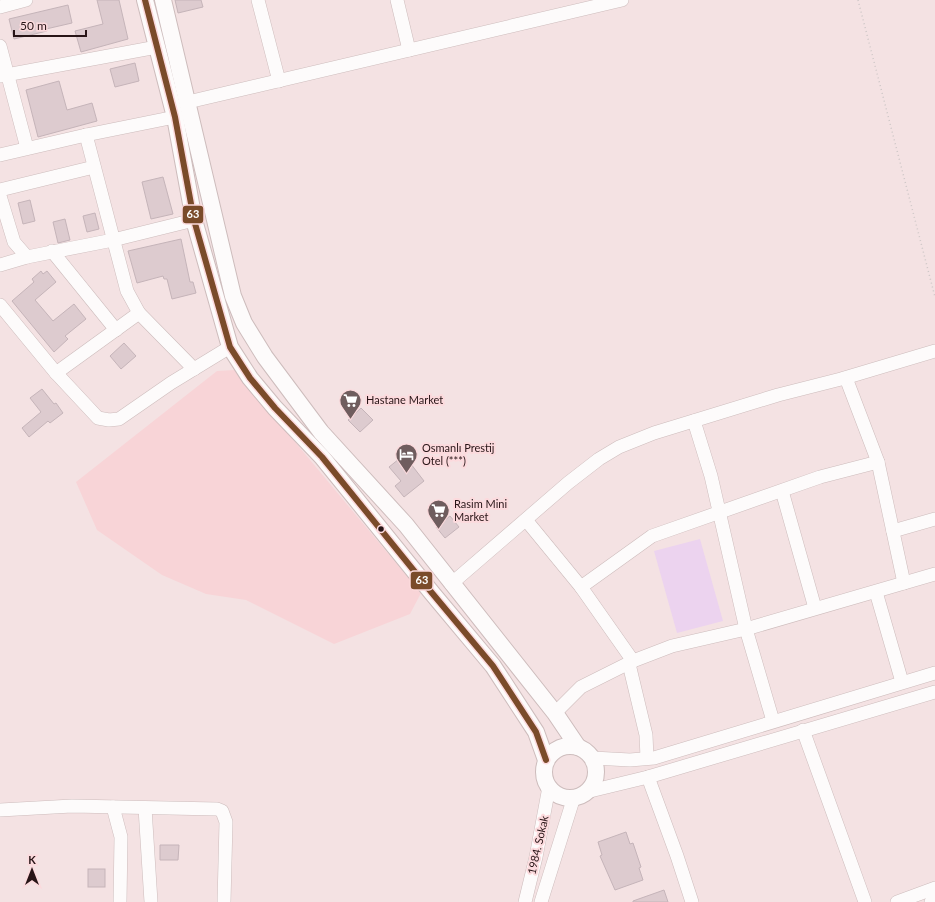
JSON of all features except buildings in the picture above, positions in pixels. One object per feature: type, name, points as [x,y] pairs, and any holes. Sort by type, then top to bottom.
[{"type":"main road","points":[[145,0],[175,117],[194,220],[230,347],[250,378],[275,408],[322,457],[432,594],[493,666],[536,732],[546,760],[544,773],[549,787],[562,796],[580,795],[594,783],[596,770],[593,758],[589,753],[578,747],[566,746],[560,748],[546,760]]},
{"type":"main road","points":[[163,0],[234,296],[244,323],[265,357],[321,432],[406,525],[451,584],[555,713],[578,747]]},
{"type":"main road","points":[[221,315],[238,310]]},
{"type":"street","points":[[0,7],[26,0]]},
{"type":"street","points":[[258,0],[278,81]]},
{"type":"street","points":[[397,0],[409,50]]},
{"type":"street","points":[[188,102],[622,0]]},
{"type":"street","points":[[0,46],[4,75],[26,148]]},
{"type":"street","points":[[4,75],[157,47]]},
{"type":"street","points":[[0,155],[26,148],[175,117]]},
{"type":"street","points":[[86,135],[127,291],[138,313],[194,369]]},
{"type":"street","points":[[0,190],[94,167]]},
{"type":"street","points":[[0,196],[14,242],[27,257]]},
{"type":"street","points":[[0,265],[52,251],[113,240],[194,220]]},
{"type":"street","points":[[52,251],[116,330]]},
{"type":"street","points":[[0,305],[56,373],[98,418],[109,420],[119,419],[230,347]]},
{"type":"street","points":[[56,373],[138,313]]},
{"type":"street","points":[[451,584],[568,483],[619,447],[654,433],[778,395],[846,378],[935,351]]},
{"type":"street","points":[[846,378],[878,462],[904,582]]},
{"type":"street","points":[[694,421],[711,476],[746,629],[773,722]]},
{"type":"street","points":[[581,587],[652,536],[820,477],[878,462]]},
{"type":"street","points":[[782,491],[815,608]]},
{"type":"street","points":[[892,531],[935,519]]},
{"type":"street","points":[[526,520],[581,587],[631,662],[646,735],[647,758]]},
{"type":"street","points":[[555,713],[581,687],[631,662],[672,646],[746,629],[935,574]]},
{"type":"street","points":[[876,592],[902,682]]},
{"type":"street","points":[[593,758],[630,760],[647,758],[935,673]]},
{"type":"street","points":[[541,902],[580,795],[648,777],[935,692]]},
{"type":"street","points":[[803,730],[865,902]]},
{"type":"street","points":[[648,777],[692,902]]},
{"type":"street","name":"1984. Sokak","points":[[525,902],[536,857],[549,787]]},
{"type":"street","points":[[0,810],[72,806],[200,808],[217,809],[222,811],[226,822],[224,902]]},
{"type":"street","points":[[113,807],[121,837],[120,902]]},
{"type":"street","points":[[145,808],[151,902]]},
{"type":"street","points":[[897,902],[935,888]]},
{"type":"street","points":[[931,902],[935,901]]},
{"type":"path","points":[[858,0],[935,297]]},
{"type":"shaded area","points":[[235,370],[421,593],[410,614],[334,644],[246,600],[206,594],[162,575],[97,530],[76,482],[217,371]]},
{"type":"shaded area","points":[[700,539],[723,621],[677,633],[654,551]]},
{"type":"transit line","name":"63","points":[[145,0],[175,117],[194,220],[230,347],[250,378],[275,408],[322,457],[493,666],[536,732],[546,760]]},
{"type":"place","name":"Hastane Market","points":[[351,420]]},
{"type":"place","name":"Osmanlı Prestij Otel (***)","points":[[407,474]]},
{"type":"place","name":"Rasim Mini Market","points":[[439,530]]}]
